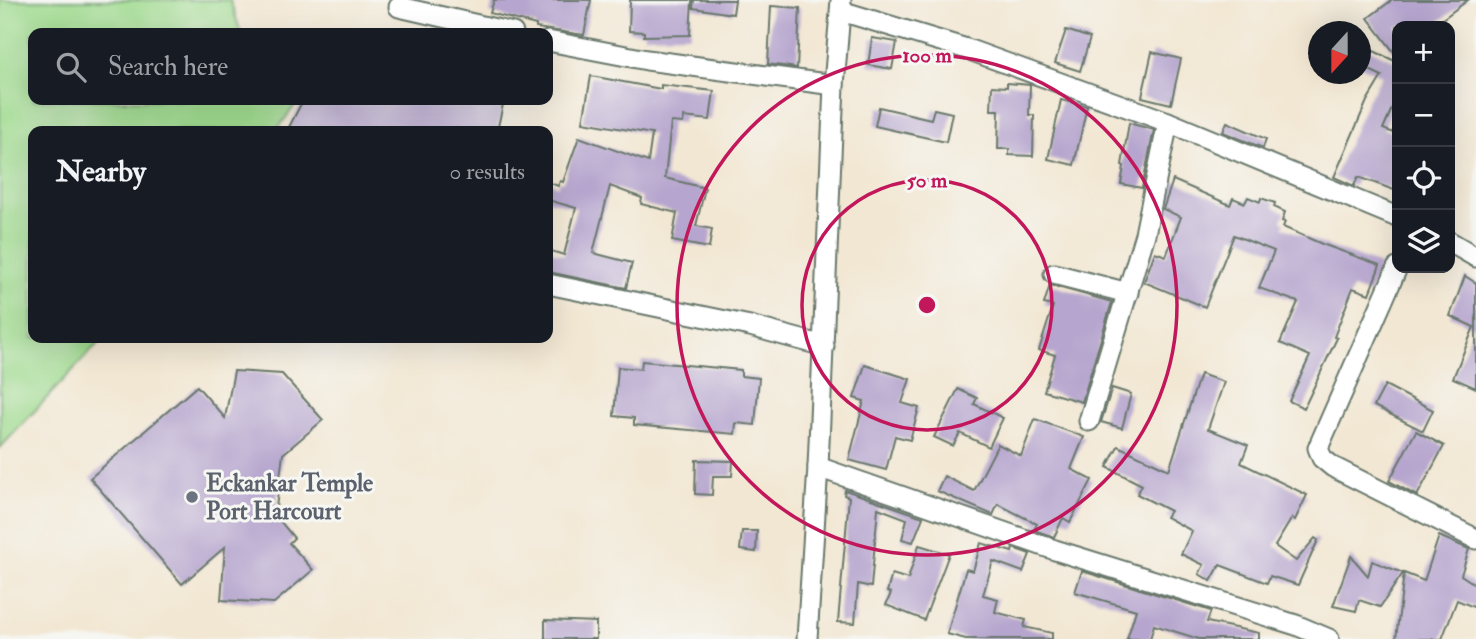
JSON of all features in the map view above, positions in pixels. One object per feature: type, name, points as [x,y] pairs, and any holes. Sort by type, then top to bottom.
[{"type":"street","points":[[807,639],[824,346],[834,85],[841,6],[1168,122],[1392,215]]},
{"type":"street","points":[[399,7],[491,28]]},
{"type":"street","points":[[553,42],[647,60],[834,85]]},
{"type":"street","points":[[1089,421],[1145,234],[1168,122]]},
{"type":"street","points":[[1455,245],[1476,257]]},
{"type":"street","points":[[1395,273],[1318,448],[1322,458],[1333,467],[1476,539]]},
{"type":"street","points":[[1054,274],[1128,293]]},
{"type":"street","points":[[553,285],[750,326],[824,346]]},
{"type":"street","points":[[818,467],[1055,550],[1296,625],[1329,639]]},
{"type":"green space","points":[[0,0],[230,0],[239,28],[28,28],[28,105],[295,105],[280,126],[28,126],[28,343],[98,343],[0,448]]},
{"type":"building","points":[[494,0],[591,0],[584,35],[553,30],[553,28],[536,28],[536,25],[490,13]]},
{"type":"building","points":[[630,0],[692,0],[690,35],[644,36],[644,32],[629,31]]},
{"type":"building","points":[[694,0],[735,0],[733,14],[693,8]]},
{"type":"building","points":[[1392,0],[1468,0],[1440,21],[1392,21],[1392,49],[1368,18]]},
{"type":"building","points":[[771,6],[800,8],[797,68],[768,64]]},
{"type":"building","points":[[1066,30],[1090,38],[1080,71],[1055,63]]},
{"type":"building","points":[[872,38],[897,42],[892,69],[868,65]]},
{"type":"building","points":[[1371,50],[1392,60],[1392,108],[1383,129],[1392,132],[1392,189],[1358,177],[1354,186],[1334,177],[1367,101],[1382,76],[1371,71]]},
{"type":"building","points":[[1152,52],[1181,59],[1171,104],[1142,97]]},
{"type":"building","points":[[591,76],[661,89],[661,85],[714,91],[710,120],[684,117],[683,123],[671,122],[665,178],[705,188],[696,226],[712,229],[709,248],[672,241],[677,213],[641,204],[642,198],[610,186],[593,253],[632,263],[626,288],[553,273],[553,252],[564,255],[576,208],[553,201],[553,184],[558,186],[560,181],[563,182],[579,137],[648,162],[652,134],[583,122]]},
{"type":"building","points":[[1007,83],[1030,85],[1029,115],[1034,115],[1033,156],[1009,155],[1009,149],[998,149],[999,110],[991,110],[992,86],[1007,87]]},
{"type":"building","points":[[1061,100],[1087,106],[1074,165],[1048,159]]},
{"type":"building","points":[[300,105],[503,105],[498,126],[290,126]]},
{"type":"building","points":[[879,107],[931,119],[934,109],[952,113],[946,142],[875,126]]},
{"type":"building","points":[[1227,122],[1266,139],[1263,148],[1223,132]]},
{"type":"building","points":[[1129,123],[1154,130],[1142,188],[1121,184]]},
{"type":"building","points":[[1173,180],[1230,205],[1233,198],[1245,203],[1248,197],[1260,202],[1261,198],[1275,203],[1274,207],[1285,212],[1283,227],[1380,265],[1369,294],[1353,288],[1334,337],[1337,338],[1304,408],[1289,401],[1310,356],[1280,343],[1298,302],[1259,288],[1274,251],[1234,235],[1205,307],[1144,282],[1155,252],[1166,256],[1181,217],[1163,209]]},
{"type":"building","points":[[1465,276],[1476,283],[1476,388],[1453,378],[1474,327],[1450,316]]},
{"type":"building","points":[[1050,285],[1112,302],[1082,402],[1044,391],[1055,355],[1039,350],[1053,306],[1044,304]]},
{"type":"building","points":[[642,361],[741,370],[741,376],[759,378],[755,425],[736,423],[735,434],[634,425],[634,418],[614,416],[618,367],[641,369]]},
{"type":"building","points":[[865,365],[910,379],[902,403],[919,408],[910,440],[895,436],[886,470],[849,460],[864,401],[854,398]]},
{"type":"building","name":"Eckankar Temple Port Harcourt","points":[[234,371],[282,374],[323,420],[283,454],[275,515],[294,538],[289,543],[313,570],[274,603],[221,600],[225,547],[182,584],[90,478],[197,386],[225,418]]},
{"type":"building","points":[[1200,374],[1224,382],[1208,429],[1248,445],[1241,463],[1307,495],[1295,520],[1292,518],[1275,546],[1296,561],[1315,538],[1318,540],[1298,585],[1270,576],[1267,583],[1220,565],[1211,581],[1199,574],[1204,565],[1181,554],[1192,531],[1166,517],[1170,511],[1137,494],[1142,485],[1107,467],[1118,446],[1169,470]]},
{"type":"building","points":[[1385,385],[1433,410],[1423,431],[1374,406]]},
{"type":"building","points":[[1112,388],[1131,394],[1122,428],[1101,422]]},
{"type":"building","points":[[958,389],[977,398],[974,404],[1003,418],[989,447],[960,433],[953,446],[934,437]]},
{"type":"building","points":[[1035,419],[1084,437],[1071,469],[1092,480],[1070,522],[1063,518],[1054,537],[1034,530],[1037,524],[998,504],[993,515],[937,491],[944,476],[974,491],[998,444],[1021,456]]},
{"type":"building","points":[[1416,431],[1444,446],[1417,496],[1389,481]]},
{"type":"building","points":[[696,460],[733,461],[732,476],[713,476],[712,495],[695,494]]},
{"type":"building","points":[[845,490],[923,517],[913,542],[902,539],[907,519],[878,508],[871,587],[858,584],[855,623],[838,622],[849,497],[844,495]]},
{"type":"building","points":[[742,531],[757,531],[756,552],[740,550]]},
{"type":"building","points":[[1439,536],[1469,549],[1461,575],[1476,585],[1476,608],[1457,600],[1442,639],[1396,639],[1404,573],[1424,581]]},
{"type":"building","points":[[981,543],[1012,552],[1013,548],[1030,554],[1023,572],[993,561],[983,595],[998,599],[995,612],[1026,620],[1024,627],[1052,633],[1052,639],[966,639],[947,634],[966,569],[973,571]]},
{"type":"building","points":[[919,545],[949,554],[924,620],[886,605],[891,593],[887,592],[892,574],[908,579]]},
{"type":"building","points":[[1351,556],[1368,576],[1372,561],[1403,573],[1380,607],[1359,600],[1356,611],[1333,606]]},
{"type":"building","points":[[1082,571],[1211,611],[1207,622],[1259,633],[1259,639],[1199,639],[1154,625],[1150,639],[1127,639],[1136,610],[1075,592]]},
{"type":"building","points":[[545,620],[596,622],[596,639],[545,639]]},
{"type":"place","name":"Eckankar Temple Port Harcourt","points":[[192,497]]}]
